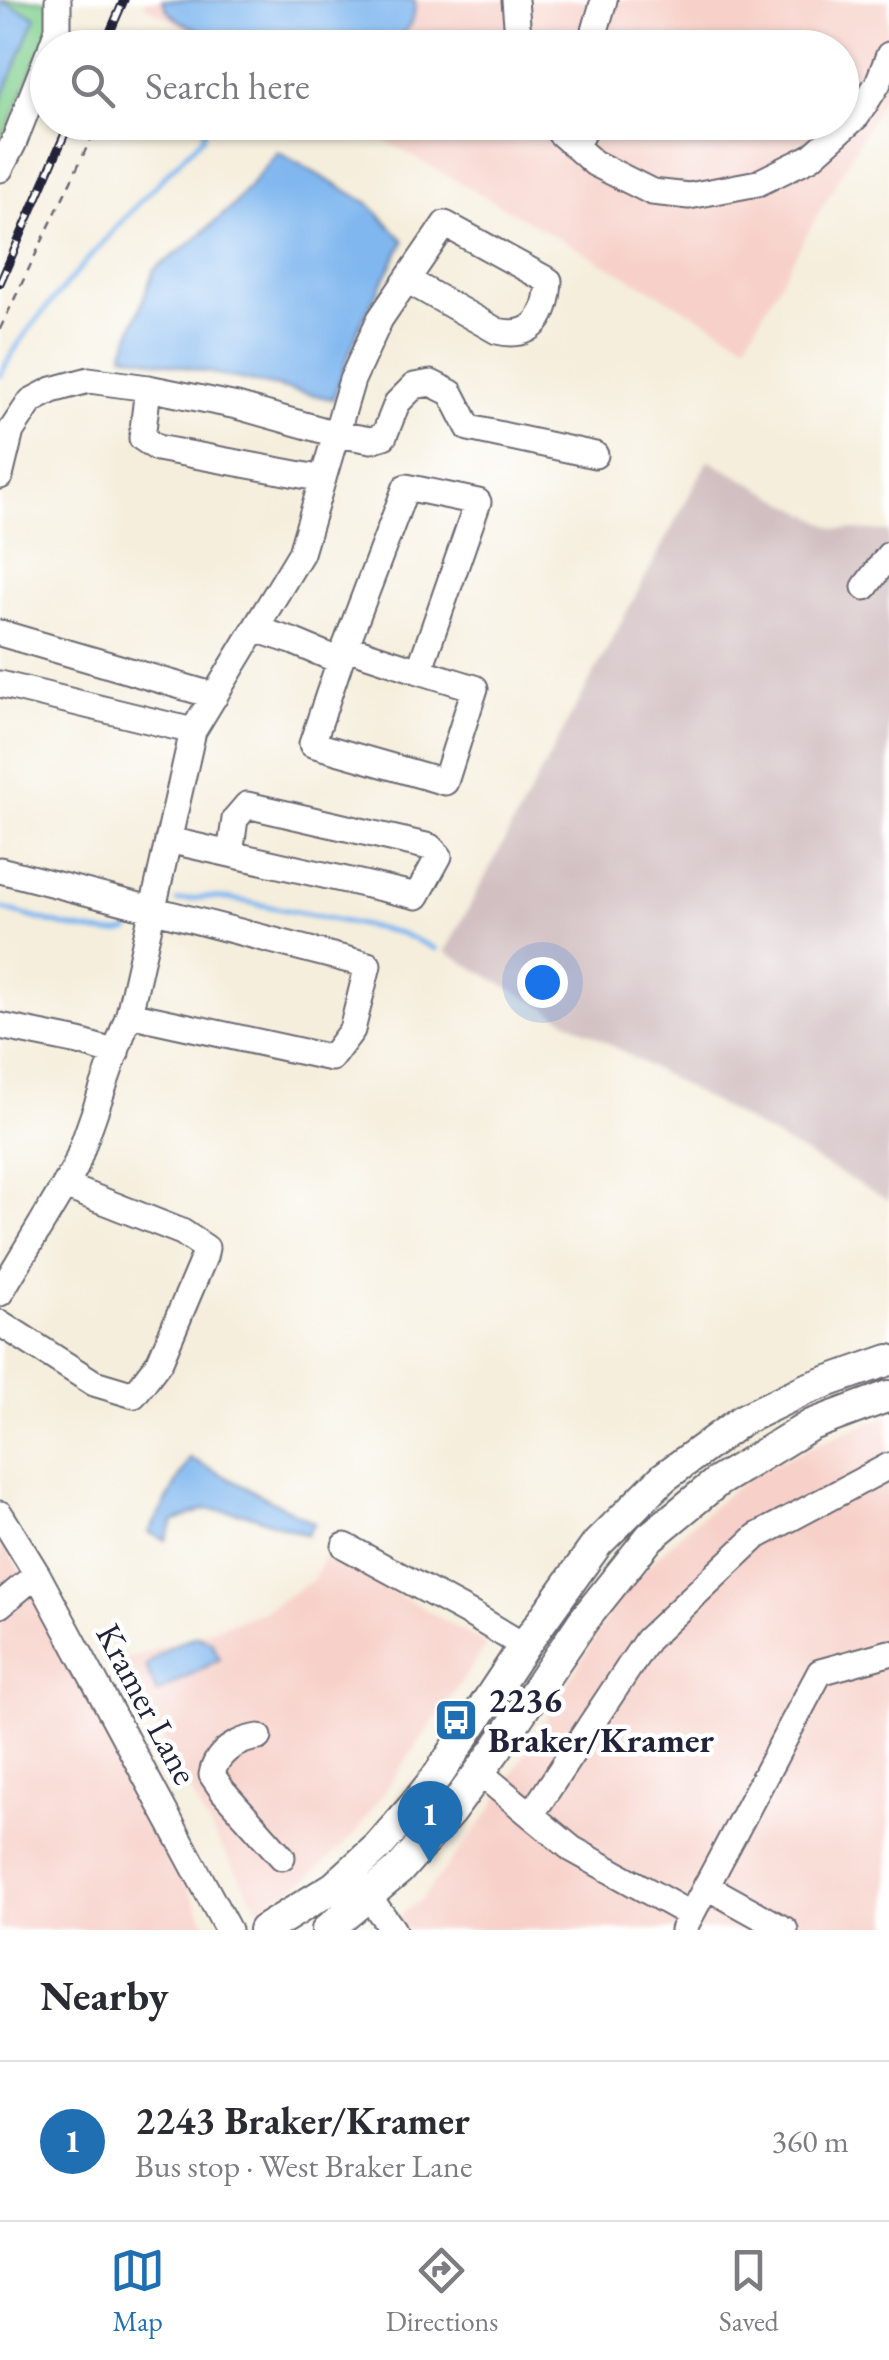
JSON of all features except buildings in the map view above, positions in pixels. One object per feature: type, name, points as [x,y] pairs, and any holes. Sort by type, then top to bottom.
[{"type":"main road","points":[[264,1930],[334,1887],[378,1846],[438,1774],[597,1544],[664,1477],[742,1420],[806,1389],[880,1363],[887,1405],[811,1425],[717,1482],[650,1537],[583,1620],[480,1772],[417,1852],[327,1930]]},
{"type":"main road","points":[[524,1646],[555,1662]]},
{"type":"street","points":[[58,0],[58,30]]},
{"type":"street","points":[[515,0],[518,30]]},
{"type":"street","points":[[595,30],[604,0]]},
{"type":"street","points":[[859,113],[878,84],[889,55]]},
{"type":"street","points":[[0,168],[30,101]]},
{"type":"street","points":[[568,140],[594,163],[652,192],[689,196],[758,184],[810,157],[829,140]]},
{"type":"street","points":[[575,146],[578,140]]},
{"type":"street","points":[[0,1293],[76,1168],[130,1014],[192,731],[301,553],[352,380],[380,319],[445,224],[549,281],[548,303],[534,326],[513,335],[497,331],[407,280]]},
{"type":"street","points":[[0,476],[11,430],[32,401],[52,390],[89,380],[238,406],[336,434],[372,440],[384,436],[397,402],[414,386],[431,383],[451,393],[469,428],[595,455]]},
{"type":"street","points":[[148,388],[142,438],[156,448],[323,478]]},
{"type":"street","points":[[255,629],[343,654],[419,670],[475,688],[444,782],[312,744],[343,654],[406,487],[478,502],[419,670]]},
{"type":"street","points":[[864,587],[889,555]]},
{"type":"street","points":[[0,633],[215,696]]},
{"type":"street","points":[[0,684],[192,731]]},
{"type":"street","points":[[168,840],[230,854],[416,896],[439,856],[430,847],[247,806],[234,819],[230,854]]},
{"type":"street","points":[[0,870],[368,965],[352,1030],[331,1058],[130,1014]]},
{"type":"street","points":[[0,1026],[116,1052]]},
{"type":"street","points":[[0,1323],[94,1383],[134,1395],[160,1361],[206,1248],[182,1232],[65,1186]]},
{"type":"street","points":[[531,1814],[647,1640],[757,1536],[889,1466]]},
{"type":"street","name":"Kramer Lane","points":[[0,1514],[37,1574],[228,1930]]},
{"type":"street","points":[[344,1546],[524,1646]]},
{"type":"street","points":[[0,1606],[37,1574]]},
{"type":"street","points":[[480,1772],[572,1849],[685,1926],[820,1672],[889,1653]]},
{"type":"street","points":[[259,1736],[242,1739],[221,1755],[212,1776],[282,1856]]},
{"type":"street","points":[[706,1886],[785,1930]]},
{"type":"street","points":[[369,1897],[393,1930]]},
{"type":"path","points":[[0,329],[90,140]]},
{"type":"shaded area","points":[[146,0],[889,0],[889,88],[746,343],[383,140],[859,140],[859,30],[189,30],[144,5]]},
{"type":"shaded area","points":[[708,460],[836,529],[889,532],[889,1201],[445,952]]},
{"type":"shaded area","points":[[889,1416],[889,1930],[378,1930],[419,1902],[491,1810],[624,1589],[688,1527],[751,1475],[825,1440]]},
{"type":"shaded area","points":[[0,1538],[37,1598],[207,1925],[199,1930],[0,1930]]},
{"type":"shaded area","points":[[326,1553],[487,1645],[355,1834],[304,1882],[258,1908],[203,1816],[122,1661],[262,1612],[313,1580]]},
{"type":"green space","points":[[0,0],[51,0],[50,30],[30,30],[30,76],[0,146]]},
{"type":"water","points":[[0,0],[36,17],[0,103]]},
{"type":"water","points":[[162,0],[415,0],[406,30],[199,30],[169,12]]},
{"type":"water","points":[[278,152],[368,203],[404,241],[360,325],[333,399],[123,354],[154,270],[233,206]]},
{"type":"water","points":[[190,1458],[314,1523],[307,1535],[244,1513],[205,1509],[173,1522],[166,1540],[149,1533]]},
{"type":"water","points":[[197,1636],[211,1641],[220,1659],[157,1693],[146,1667],[169,1648]]},
{"type":"waterway","points":[[0,376],[13,352],[81,268],[200,140]]},
{"type":"waterway","points":[[177,901],[232,899],[400,933],[436,949]]},
{"type":"waterway","points":[[3,909],[86,930],[129,930]]},
{"type":"railway","points":[[111,30],[124,0]]},
{"type":"railway","points":[[0,283],[62,140]]},
{"type":"place","name":"2236 Braker/Kramer","points":[[456,1720]]},
{"type":"place","name":"2243 Braker/Kramer","points":[[430,1863]]}]
